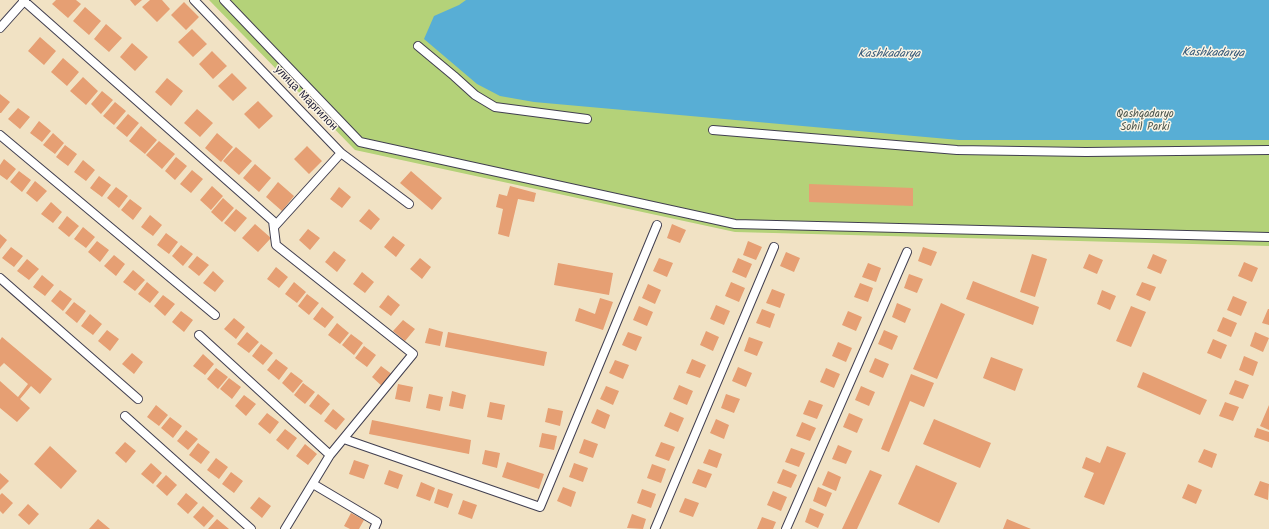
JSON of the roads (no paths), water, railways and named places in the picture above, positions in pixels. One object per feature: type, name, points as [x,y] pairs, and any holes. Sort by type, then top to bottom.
[{"type":"street","points":[[0,28],[24,0],[273,221],[276,245],[413,354],[330,455],[285,529]]},
{"type":"street","name":"улица Маргилон","points":[[194,0],[341,153],[409,204]]},
{"type":"street","points":[[224,0],[360,142],[734,224],[1269,237]]},
{"type":"street","points":[[418,46],[475,95],[495,107],[587,119]]},
{"type":"street","points":[[713,130],[957,150],[1086,152],[1269,150]]},
{"type":"street","points":[[0,135],[215,316]]},
{"type":"street","points":[[274,227],[341,153]]},
{"type":"street","points":[[344,439],[540,507],[657,224]]},
{"type":"street","points":[[655,529],[774,247]]},
{"type":"street","points":[[786,529],[907,252]]},
{"type":"street","points":[[0,278],[138,399]]},
{"type":"street","points":[[199,335],[330,455]]},
{"type":"street","points":[[125,416],[251,529]]},
{"type":"street","points":[[312,484],[377,522],[374,529]]},
{"type":"water","name":"Kashkadarya","points":[[466,0],[1269,0],[1269,140],[959,140],[534,102],[500,96],[477,84],[424,39],[434,16],[459,5]]},
{"type":"park label","name":"Qashqadaryo Sohil Parki","points":[[1145,121]]}]
